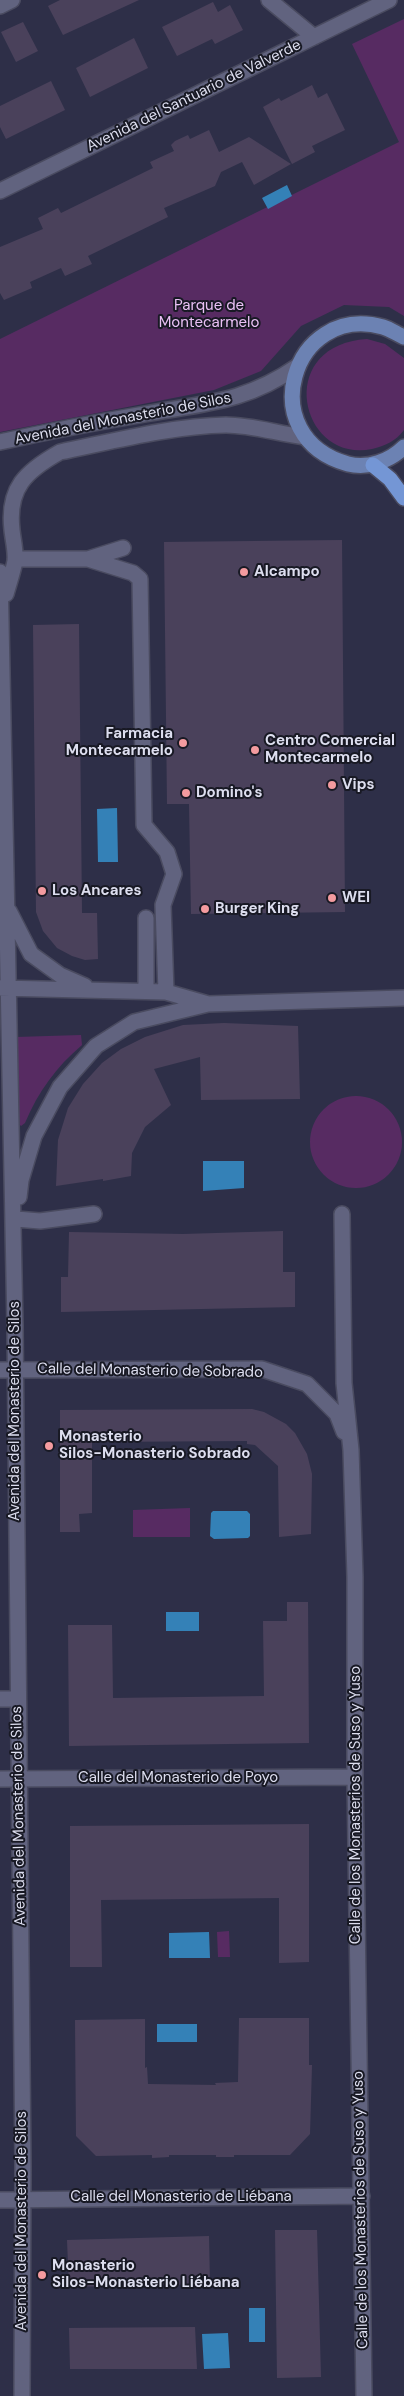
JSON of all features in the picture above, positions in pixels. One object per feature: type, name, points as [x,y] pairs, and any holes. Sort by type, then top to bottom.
[{"type":"highway","points":[[373,465],[390,480],[404,498]]},
{"type":"main road","points":[[403,337],[384,327],[364,324],[343,326],[324,335],[309,348],[298,366],[292,384],[292,402],[296,420],[305,437],[318,450],[335,460],[354,465],[373,465],[396,455],[404,447]]},
{"type":"street","points":[[0,6],[12,0]]},
{"type":"street","points":[[269,0],[314,37]]},
{"type":"street","name":"Avenida del Santuario de Valverde","points":[[0,191],[388,0]]},
{"type":"street","name":"Avenida del Monasterio de Silos","points":[[0,442],[100,421],[216,403],[256,391],[298,366]]},
{"type":"street","name":"Avenida del Monasterio de Silos","points":[[2,608],[15,559],[10,511],[14,492],[27,476],[44,461],[60,452],[209,426],[228,425],[305,437]]},
{"type":"street","points":[[0,506],[11,528]]},
{"type":"street","points":[[88,559],[122,548]]},
{"type":"street","points":[[15,559],[88,559],[133,573],[140,579],[144,825],[166,852],[174,874],[163,905],[166,992]]},
{"type":"street","name":"Avenida del Monasterio de Silos","points":[[0,572],[7,908],[4,988],[16,1370],[22,2396]]},
{"type":"street","points":[[7,908],[31,954],[60,975],[91,989]]},
{"type":"street","points":[[146,918],[146,991]]},
{"type":"street","points":[[4,988],[166,992],[208,1004],[404,998]]},
{"type":"street","name":"Avenida del Monasterio de Silos","points":[[13,1235],[21,1180],[34,1136],[60,1088],[96,1046],[134,1022],[208,1004]]},
{"type":"street","points":[[16,1218],[40,1221],[94,1214]]},
{"type":"street","name":"Calle de los Monasterios de Suso y Yuso","points":[[342,1214],[344,1383],[351,1450],[355,1577],[355,1777],[364,2396]]},
{"type":"street","name":"Calle del Monasterio de Sobrado","points":[[0,1370],[262,1369],[307,1384],[337,1414],[351,1450]]},
{"type":"street","points":[[0,1699],[18,1699]]},
{"type":"street","name":"Calle del Monasterio de Poyo","points":[[0,1779],[355,1777]]},
{"type":"street","name":"Calle del Monasterio de Liébana","points":[[0,2200],[22,2198],[362,2196]]},
{"type":"green space","name":"Parque de Montecarmelo","points":[[404,19],[404,316],[389,307],[344,305],[301,326],[261,371],[214,390],[0,432],[0,339],[399,142],[352,44]]},
{"type":"green space","points":[[367,339],[385,344],[404,358],[404,430],[394,440],[372,449],[347,449],[328,439],[314,422],[307,402],[308,380],[318,361],[337,346]]},
{"type":"green space","points":[[81,1035],[82,1045],[64,1062],[49,1081],[25,1123],[21,1126],[17,1122],[16,1037]]},
{"type":"green space","points":[[356,1096],[374,1099],[389,1109],[399,1124],[402,1142],[399,1160],[389,1175],[374,1185],[356,1188],[338,1185],[323,1175],[313,1160],[310,1142],[313,1124],[323,1109],[338,1099]]},
{"type":"green space","points":[[190,1508],[190,1537],[133,1537],[133,1510]]},
{"type":"green space","points":[[229,1931],[230,1957],[218,1957],[217,1932]]},
{"type":"water","points":[[287,185],[292,196],[268,209],[262,198]]},
{"type":"water","points":[[117,808],[118,862],[98,862],[97,809]]},
{"type":"water","points":[[203,1161],[244,1161],[244,1188],[203,1191]]},
{"type":"water","points":[[213,1511],[247,1511],[250,1514],[250,1536],[248,1538],[214,1539],[210,1536],[211,1513]]},
{"type":"water","points":[[166,1612],[199,1612],[199,1631],[166,1631]]},
{"type":"water","points":[[209,1932],[210,1958],[169,1958],[169,1933]]},
{"type":"water","points":[[157,2024],[197,2024],[197,2042],[157,2042]]},
{"type":"water","points":[[249,2308],[265,2308],[265,2342],[249,2342]]},
{"type":"water","points":[[228,2333],[230,2368],[204,2369],[202,2334]]},
{"type":"building","points":[[60,0],[139,0],[63,35],[48,6]]},
{"type":"building","points":[[213,2],[218,12],[230,5],[243,30],[215,44],[212,39],[177,56],[162,27]]},
{"type":"building","points":[[23,22],[38,51],[16,62],[1,32]]},
{"type":"building","points":[[134,38],[148,68],[90,97],[76,68]]},
{"type":"building","points":[[51,81],[65,110],[6,139],[0,127],[0,106]]},
{"type":"building","points":[[312,85],[318,98],[327,93],[345,130],[312,146],[315,152],[292,164],[263,107],[279,98],[281,101]]},
{"type":"building","points":[[209,130],[219,152],[249,137],[291,164],[254,185],[242,162],[221,172],[215,186],[164,208],[168,217],[88,256],[92,264],[65,276],[61,268],[30,282],[32,288],[4,300],[0,293],[0,247],[43,229],[38,218],[58,208],[61,213],[153,168],[150,162],[174,151],[171,145],[175,141],[188,135],[190,139]]},
{"type":"building","name":"Centro Comercial Montecarmelo","points":[[342,540],[345,912],[191,914],[189,804],[167,804],[164,542]]},
{"type":"building","points":[[79,624],[82,913],[97,913],[98,959],[85,960],[57,948],[43,931],[36,912],[33,625]]},
{"type":"building","points":[[224,1023],[298,1026],[300,1099],[201,1100],[200,1057],[154,1069],[171,1105],[145,1127],[132,1153],[131,1176],[56,1186],[58,1140],[68,1108],[83,1084],[102,1063],[121,1049],[145,1037],[183,1025]]},
{"type":"building","points":[[283,1231],[283,1272],[295,1272],[295,1307],[61,1312],[61,1277],[68,1277],[69,1232],[183,1234]]},
{"type":"building","points":[[252,1409],[264,1412],[286,1424],[295,1433],[307,1454],[312,1474],[311,1534],[279,1537],[278,1466],[255,1445],[247,1444],[247,1441],[92,1442],[92,1513],[79,1514],[80,1532],[60,1532],[60,1410]]},
{"type":"building","points":[[287,1602],[308,1602],[309,1743],[69,1746],[68,1625],[112,1625],[113,1698],[264,1696],[263,1621],[287,1621]]},
{"type":"building","points":[[309,1824],[309,1962],[279,1963],[279,1898],[101,1900],[102,1967],[70,1967],[70,1826]]},
{"type":"building","points":[[239,2018],[309,2018],[309,2065],[312,2065],[310,2134],[290,2155],[234,2155],[234,2157],[216,2157],[216,2155],[169,2155],[169,2157],[152,2158],[152,2155],[96,2156],[76,2136],[75,2020],[145,2019],[145,2068],[147,2067],[148,2084],[216,2085],[215,2083],[238,2082]]},
{"type":"building","points":[[275,2230],[317,2230],[321,2377],[277,2378]]},
{"type":"building","points":[[209,2236],[210,2284],[69,2287],[67,2240]]},
{"type":"building","points":[[195,2327],[197,2369],[70,2369],[69,2328]]},
{"type":"place","name":"Alcampo","points":[[244,572]]},
{"type":"place","name":"Farmacia Montecarmelo","points":[[183,743]]},
{"type":"place","name":"Centro Comercial Montecarmelo","points":[[255,750]]},
{"type":"place","name":"Vips","points":[[332,785]]},
{"type":"place","name":"Domino's","points":[[186,793]]},
{"type":"place","name":"Los Ancares","points":[[42,891]]},
{"type":"place","name":"WEI","points":[[332,898]]},
{"type":"place","name":"Burger King","points":[[205,909]]},
{"type":"place","name":"Monasterio Silos-Monasterio Sobrado","points":[[49,1446]]},
{"type":"place","name":"Monasterio Silos-Monasterio Liébana","points":[[42,2275]]}]
